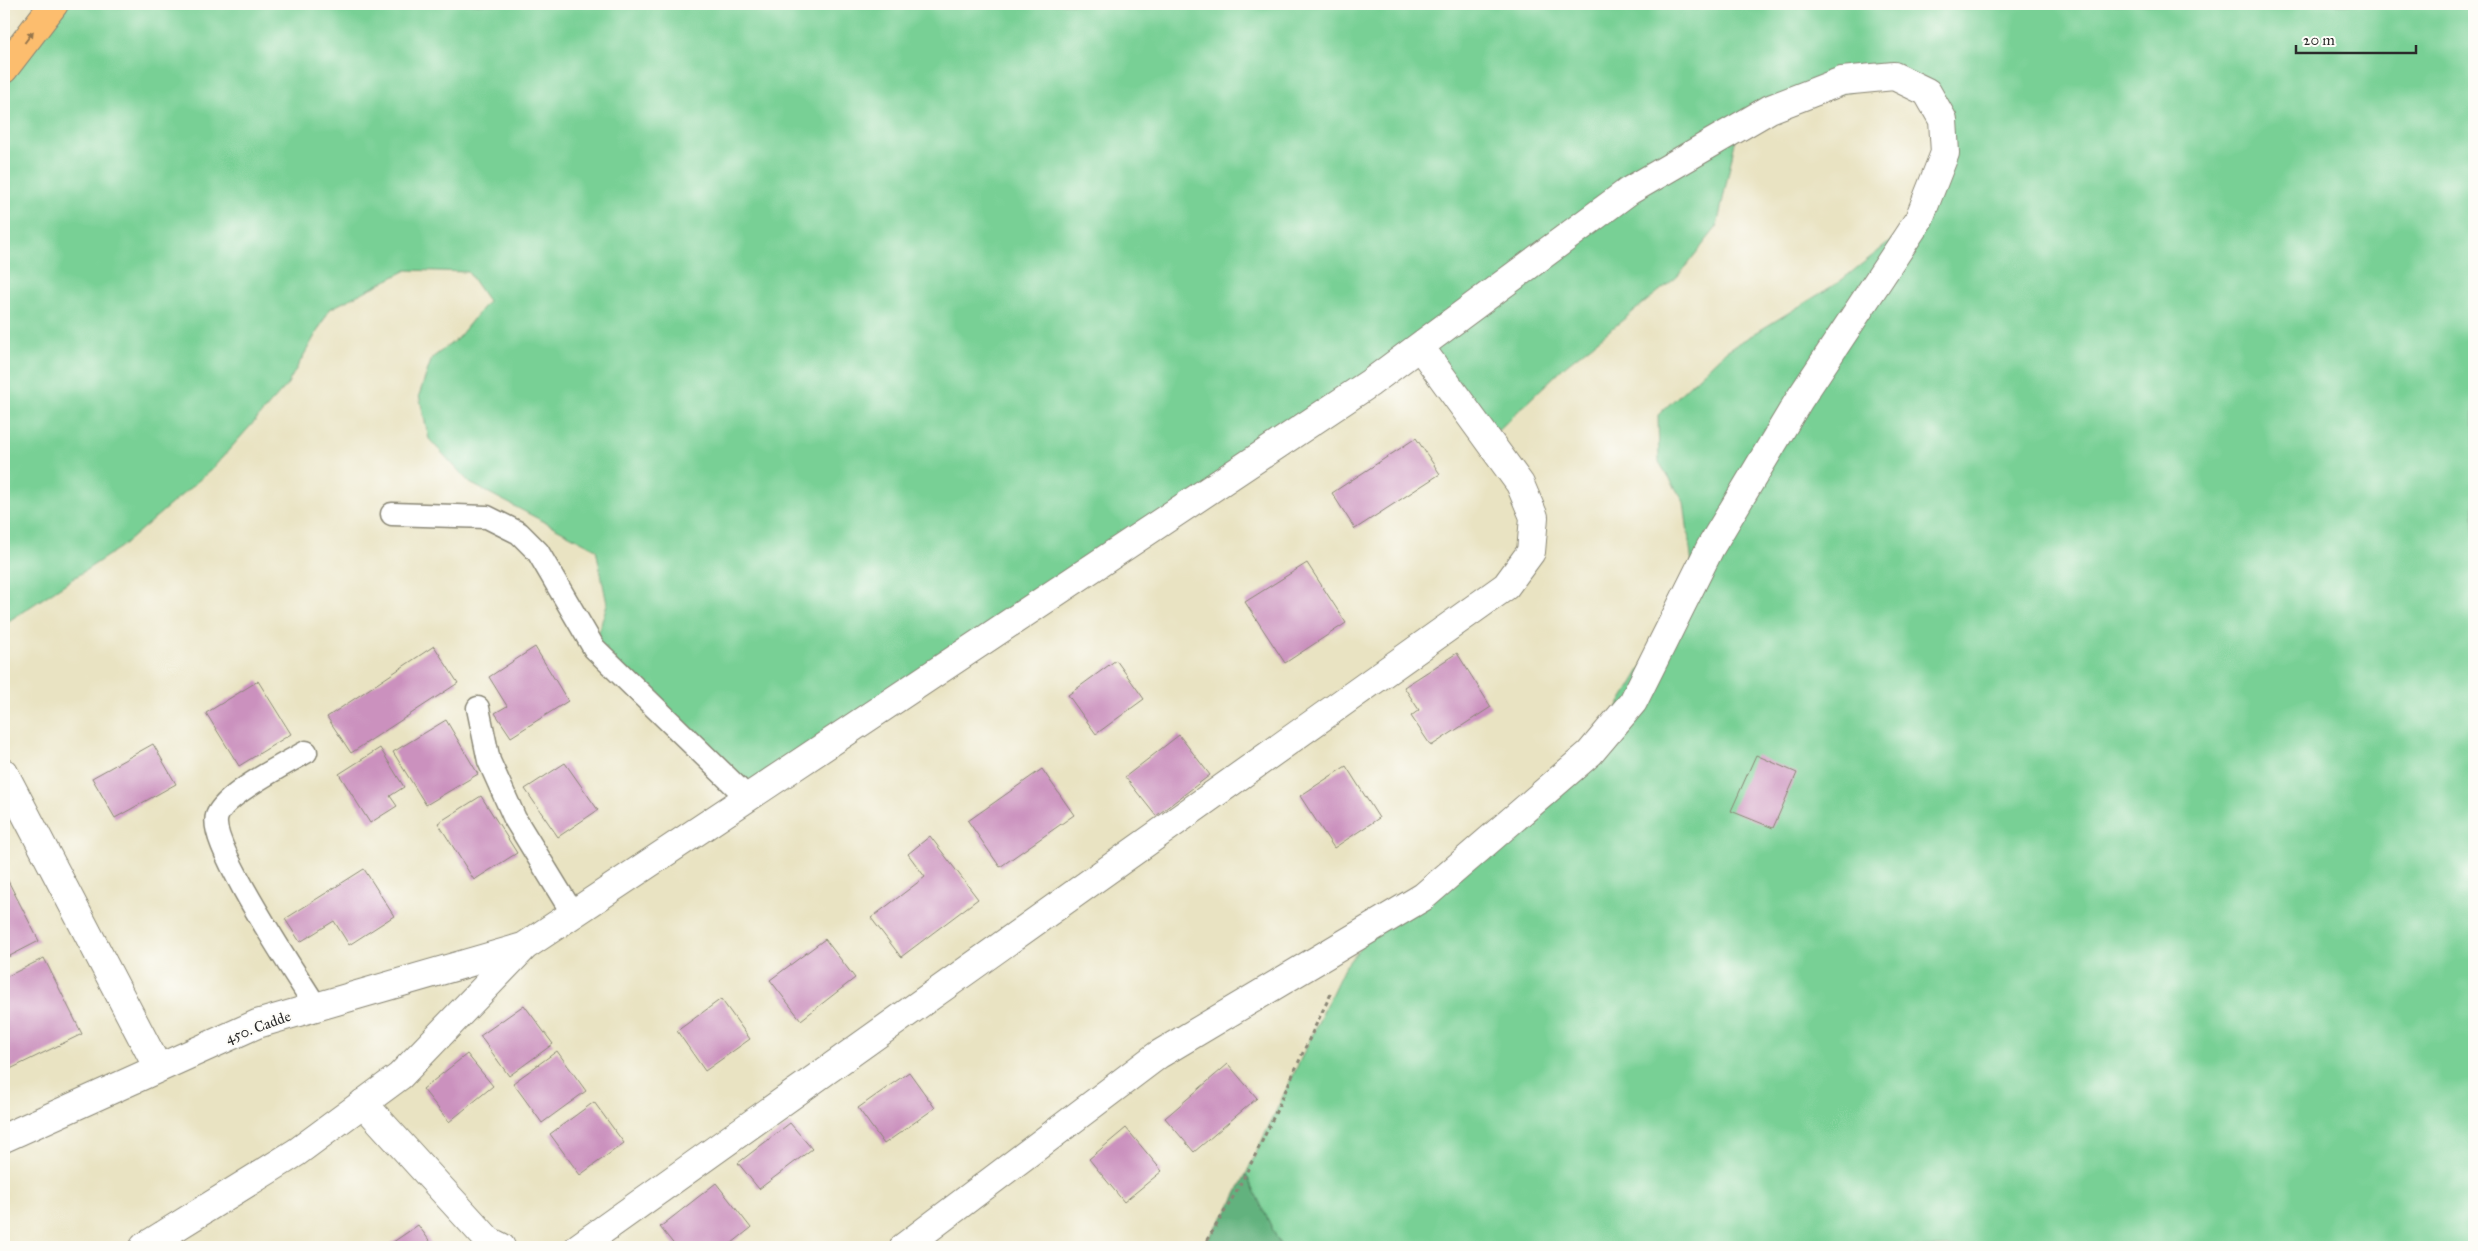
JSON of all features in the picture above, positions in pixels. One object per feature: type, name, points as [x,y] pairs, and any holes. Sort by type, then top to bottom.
[{"type":"main road","points":[[4,69],[54,4]]},
{"type":"street","points":[[144,1247],[297,1152],[400,1076],[525,946],[1370,383],[1629,191],[1770,109],[1842,80],[1894,76],[1927,92],[1943,120],[1945,153],[1920,219],[1799,400],[1714,540],[1633,702],[1590,752],[1423,897],[1158,1055],[904,1247]]},
{"type":"street","points":[[579,1247],[1506,586],[1531,552],[1534,517],[1520,484],[1420,346]]},
{"type":"street","points":[[4,773],[158,1068]]},
{"type":"street","name":"450. Cadde","points":[[4,1138],[257,1024],[525,946]]},
{"type":"street","points":[[363,1103],[489,1241],[501,1247]]},
{"type":"lane","points":[[392,514],[487,517],[519,533],[538,552],[594,648],[748,798]]},
{"type":"lane","points":[[478,708],[489,761],[515,819],[573,914]]},
{"type":"lane","points":[[306,752],[228,799],[216,816],[218,836],[239,882],[316,1007]]},
{"type":"path","points":[[1202,1247],[1228,1210],[1282,1102],[1332,991]]},
{"type":"green space","points":[[54,4],[2474,4],[2474,1247],[1281,1247],[1246,1174],[1344,968],[1380,923],[1590,753],[1694,580],[1684,502],[1659,462],[1658,415],[1726,351],[1839,282],[1919,219],[1943,120],[1894,76],[1738,128],[1717,227],[1677,277],[1566,365],[1488,440],[1420,347],[748,798],[594,648],[607,604],[596,549],[470,483],[429,439],[419,395],[432,358],[457,339],[488,301],[468,272],[407,270],[330,309],[287,385],[212,469],[121,547],[4,624],[4,69]]},
{"type":"green space","points":[[1246,1174],[1281,1247],[1202,1247],[1228,1210]]},
{"type":"building","points":[[1416,438],[1440,474],[1355,529],[1332,493]]},
{"type":"building","points":[[1307,563],[1346,623],[1285,663],[1245,602]]},
{"type":"building","points":[[434,646],[458,683],[351,753],[327,717]]},
{"type":"building","points":[[535,647],[568,701],[511,737],[495,713],[507,706],[489,677]]},
{"type":"building","points":[[1457,653],[1491,707],[1431,746],[1411,716],[1419,710],[1404,687]]},
{"type":"building","points":[[1116,660],[1144,699],[1096,734],[1068,695]]},
{"type":"building","points":[[258,681],[291,734],[239,766],[206,713]]},
{"type":"building","points":[[446,720],[478,774],[426,805],[393,752]]},
{"type":"building","points":[[1179,735],[1210,775],[1156,816],[1125,777]]},
{"type":"building","points":[[153,744],[176,784],[115,818],[92,778]]},
{"type":"building","points":[[380,748],[404,787],[390,796],[397,806],[370,823],[339,774]]},
{"type":"building","points":[[1756,755],[1797,773],[1773,828],[1731,811]]},
{"type":"building","points":[[565,763],[598,810],[558,837],[525,789]]},
{"type":"building","points":[[1346,766],[1379,818],[1334,848],[1300,796]]},
{"type":"building","points":[[1042,769],[1074,815],[1000,867],[968,821]]},
{"type":"building","points":[[481,796],[517,853],[474,880],[438,823]]},
{"type":"building","points":[[930,836],[978,899],[901,957],[871,918],[925,877],[908,854]]},
{"type":"building","points":[[364,869],[394,916],[349,945],[334,921],[300,942],[285,919]]},
{"type":"building","points":[[4,873],[39,941],[4,959]]},
{"type":"building","points":[[825,939],[855,978],[801,1020],[770,980]]},
{"type":"building","points":[[44,958],[82,1034],[4,1072],[4,978]]},
{"type":"building","points":[[721,999],[750,1039],[705,1071],[677,1031]]},
{"type":"building","points":[[524,1005],[553,1044],[509,1076],[480,1036]]},
{"type":"building","points":[[557,1051],[586,1091],[542,1123],[513,1083]]},
{"type":"building","points":[[467,1054],[493,1086],[449,1122],[423,1089]]},
{"type":"building","points":[[1228,1064],[1257,1098],[1194,1152],[1165,1118]]},
{"type":"building","points":[[909,1072],[935,1108],[884,1144],[858,1108]]},
{"type":"building","points":[[594,1102],[624,1143],[580,1175],[550,1134]]},
{"type":"building","points":[[790,1123],[812,1149],[759,1189],[738,1163]]},
{"type":"building","points":[[1126,1128],[1162,1171],[1124,1202],[1089,1159]]},
{"type":"building","points":[[716,1183],[751,1228],[727,1247],[676,1247],[660,1227]]},
{"type":"building","points":[[418,1225],[434,1247],[386,1247]]}]
